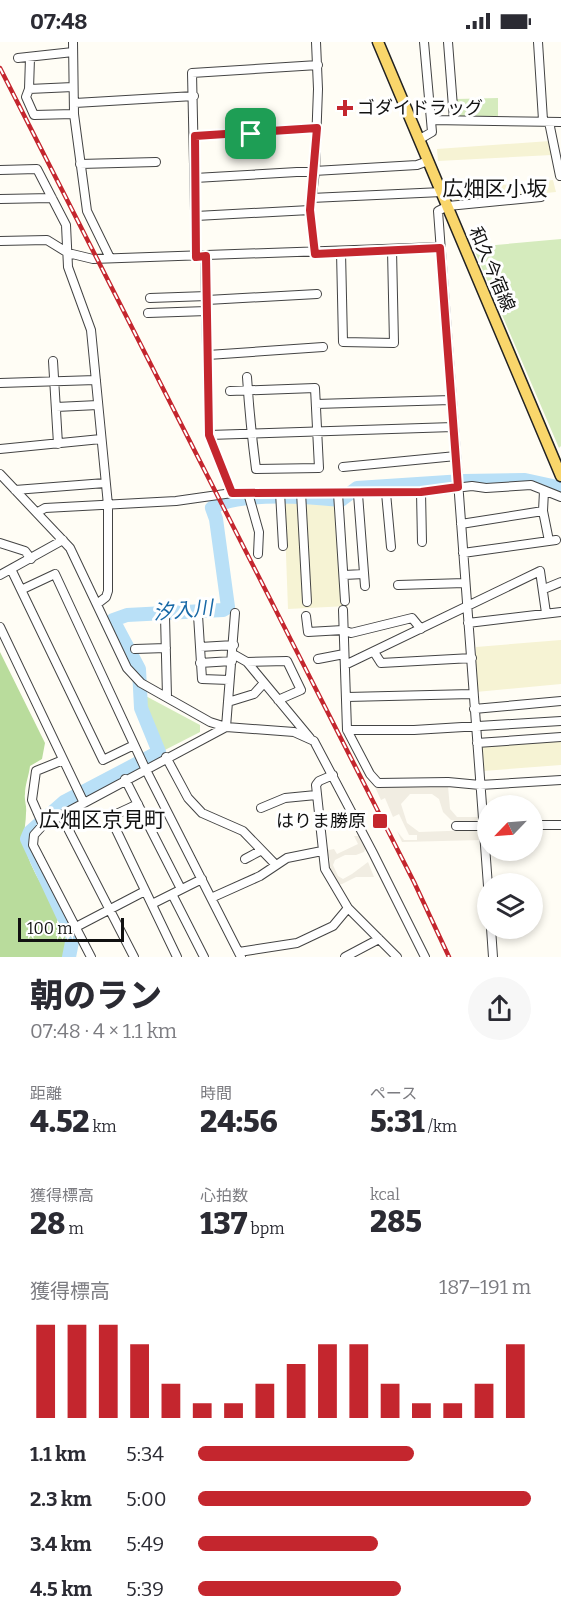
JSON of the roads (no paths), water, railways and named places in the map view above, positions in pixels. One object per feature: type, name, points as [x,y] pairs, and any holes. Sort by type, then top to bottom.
[{"type":"main road","name":"和久今宿線","points":[[378,42],[561,476]]},
{"type":"street","points":[[73,42],[74,114],[87,211],[110,258]]},
{"type":"street","points":[[315,254],[310,198],[315,171],[317,128],[316,42]]},
{"type":"street","points":[[420,139],[432,132],[424,42]]},
{"type":"street","points":[[448,42],[454,120]]},
{"type":"street","points":[[538,42],[546,121],[560,176]]},
{"type":"street","points":[[18,58],[73,52]]},
{"type":"street","points":[[30,57],[29,89],[26,97],[33,115],[74,114]]},
{"type":"street","points":[[196,257],[192,73],[318,65]]},
{"type":"street","points":[[29,89],[73,87]]},
{"type":"street","points":[[75,103],[194,96]]},
{"type":"street","points":[[431,120],[561,122]]},
{"type":"street","points":[[195,136],[317,128]]},
{"type":"street","points":[[195,178],[417,165],[428,161]]},
{"type":"street","points":[[80,164],[156,162]]},
{"type":"street","points":[[0,170],[38,169],[68,232],[68,267],[91,330],[108,505],[108,591],[106,597],[97,604]]},
{"type":"street","points":[[310,198],[442,192]]},
{"type":"street","points":[[481,795],[472,694],[472,658],[466,605],[438,211],[448,206],[541,197]]},
{"type":"street","points":[[0,199],[52,198]]},
{"type":"street","points":[[196,216],[310,210]]},
{"type":"street","points":[[0,241],[47,240],[68,253],[84,259],[315,254],[440,248]]},
{"type":"street","points":[[341,252],[343,342],[394,343],[392,250]]},
{"type":"street","points":[[206,256],[209,435],[232,493]]},
{"type":"street","points":[[150,298],[317,294]]},
{"type":"street","points":[[148,313],[207,311]]},
{"type":"street","points":[[208,355],[323,347]]},
{"type":"street","points":[[53,361],[58,444]]},
{"type":"street","points":[[230,391],[248,391],[315,388],[319,468],[256,469],[251,434],[248,391],[247,377]]},
{"type":"street","points":[[0,383],[96,380]]},
{"type":"street","points":[[316,404],[452,400]]},
{"type":"street","points":[[56,407],[98,405]]},
{"type":"street","points":[[209,435],[453,427]]},
{"type":"street","points":[[0,449],[101,439]]},
{"type":"street","points":[[343,467],[456,456]]},
{"type":"street","points":[[0,474],[70,548],[132,676],[141,684],[210,722],[226,727],[294,732],[314,741]]},
{"type":"street","points":[[15,489],[105,483]]},
{"type":"street","points":[[38,512],[45,508],[108,505],[232,493],[358,494],[531,485],[561,497]]},
{"type":"street","points":[[463,553],[553,541],[543,511],[544,491]]},
{"type":"street","points":[[280,492],[283,546]]},
{"type":"street","points":[[421,492],[422,542]]},
{"type":"street","points":[[342,493],[339,502],[345,601]]},
{"type":"street","points":[[386,493],[391,547]]},
{"type":"street","points":[[248,494],[260,532],[258,554]]},
{"type":"street","points":[[358,494],[365,586]]},
{"type":"street","points":[[301,495],[307,602]]},
{"type":"street","points":[[461,524],[543,511]]},
{"type":"street","points":[[0,575],[63,540]]},
{"type":"street","points":[[0,543],[25,551],[31,559]]},
{"type":"street","points":[[12,569],[103,760],[134,745]]},
{"type":"street","points":[[345,665],[540,571],[546,613]]},
{"type":"street","points":[[23,589],[55,574],[145,768],[240,956],[297,943],[333,926],[348,908]]},
{"type":"street","points":[[344,575],[364,574]]},
{"type":"street","points":[[398,585],[465,582]]},
{"type":"street","points":[[544,589],[561,582]]},
{"type":"street","points":[[342,610],[347,730],[370,774],[378,783],[448,782],[480,785],[561,780]]},
{"type":"street","points":[[468,623],[561,612]]},
{"type":"street","points":[[226,727],[235,613]]},
{"type":"street","points":[[198,615],[202,679],[229,680]]},
{"type":"street","points":[[165,616],[167,697]]},
{"type":"street","points":[[306,616],[308,632],[342,630],[351,633],[412,618],[421,629]]},
{"type":"street","points":[[0,627],[83,801]]},
{"type":"street","points":[[200,647],[234,645]]},
{"type":"street","points":[[135,650],[166,648]]},
{"type":"street","points":[[374,652],[381,663],[472,658]]},
{"type":"street","points":[[319,660],[344,654]]},
{"type":"street","points":[[200,663],[233,658],[248,662],[287,661],[301,690],[278,700]]},
{"type":"street","points":[[248,662],[263,684],[314,741],[424,957]]},
{"type":"street","points":[[228,702],[254,694],[263,684]]},
{"type":"street","points":[[347,697],[472,694]]},
{"type":"street","points":[[474,709],[561,701]]},
{"type":"street","points":[[347,730],[475,728],[561,721]]},
{"type":"street","points":[[91,957],[33,845],[34,835],[43,825],[83,801],[226,727]]},
{"type":"street","points":[[477,743],[561,737]]},
{"type":"street","points":[[166,757],[188,798],[202,813],[243,831],[275,864]]},
{"type":"street","points":[[43,825],[32,800],[36,771],[63,760]]},
{"type":"street","points":[[333,775],[319,781],[316,786],[325,868],[348,908],[397,957]]},
{"type":"street","points":[[125,778],[181,889]]},
{"type":"street","points":[[261,808],[285,798],[316,795]]},
{"type":"street","points":[[138,804],[110,817],[177,957]]},
{"type":"street","points":[[61,814],[134,957]]},
{"type":"street","points":[[543,825],[561,825]]},
{"type":"street","points":[[456,826],[477,826]]},
{"type":"street","points":[[245,859],[260,851]]},
{"type":"street","points":[[211,898],[260,876],[275,864],[305,853],[322,851]]},
{"type":"street","points":[[152,904],[202,879]]},
{"type":"street","points":[[76,927],[145,891]]},
{"type":"street","points":[[172,894],[204,957]]},
{"type":"street","points":[[345,957],[379,939]]},
{"type":"street","points":[[492,939],[493,957]]},
{"type":"waterway","name":"汐入川","points":[[69,957],[73,937],[27,839],[30,832],[64,802],[159,752],[141,708],[139,669],[113,620],[127,615],[223,610],[228,607],[216,519],[212,508],[239,499],[256,497],[341,500],[357,488],[463,481],[525,480],[561,488]]},
{"type":"railway","points":[[0,68],[414,882],[449,957]]},
{"type":"place","name":"ゴダイドラッグ","points":[[345,108]]},
{"type":"place","name":"はりま勝原","points":[[380,821]]},
{"type":"district","name":"広畑区小坂","points":[[495,189]]},
{"type":"district","name":"広畑区京見町","points":[[102,820]]}]
